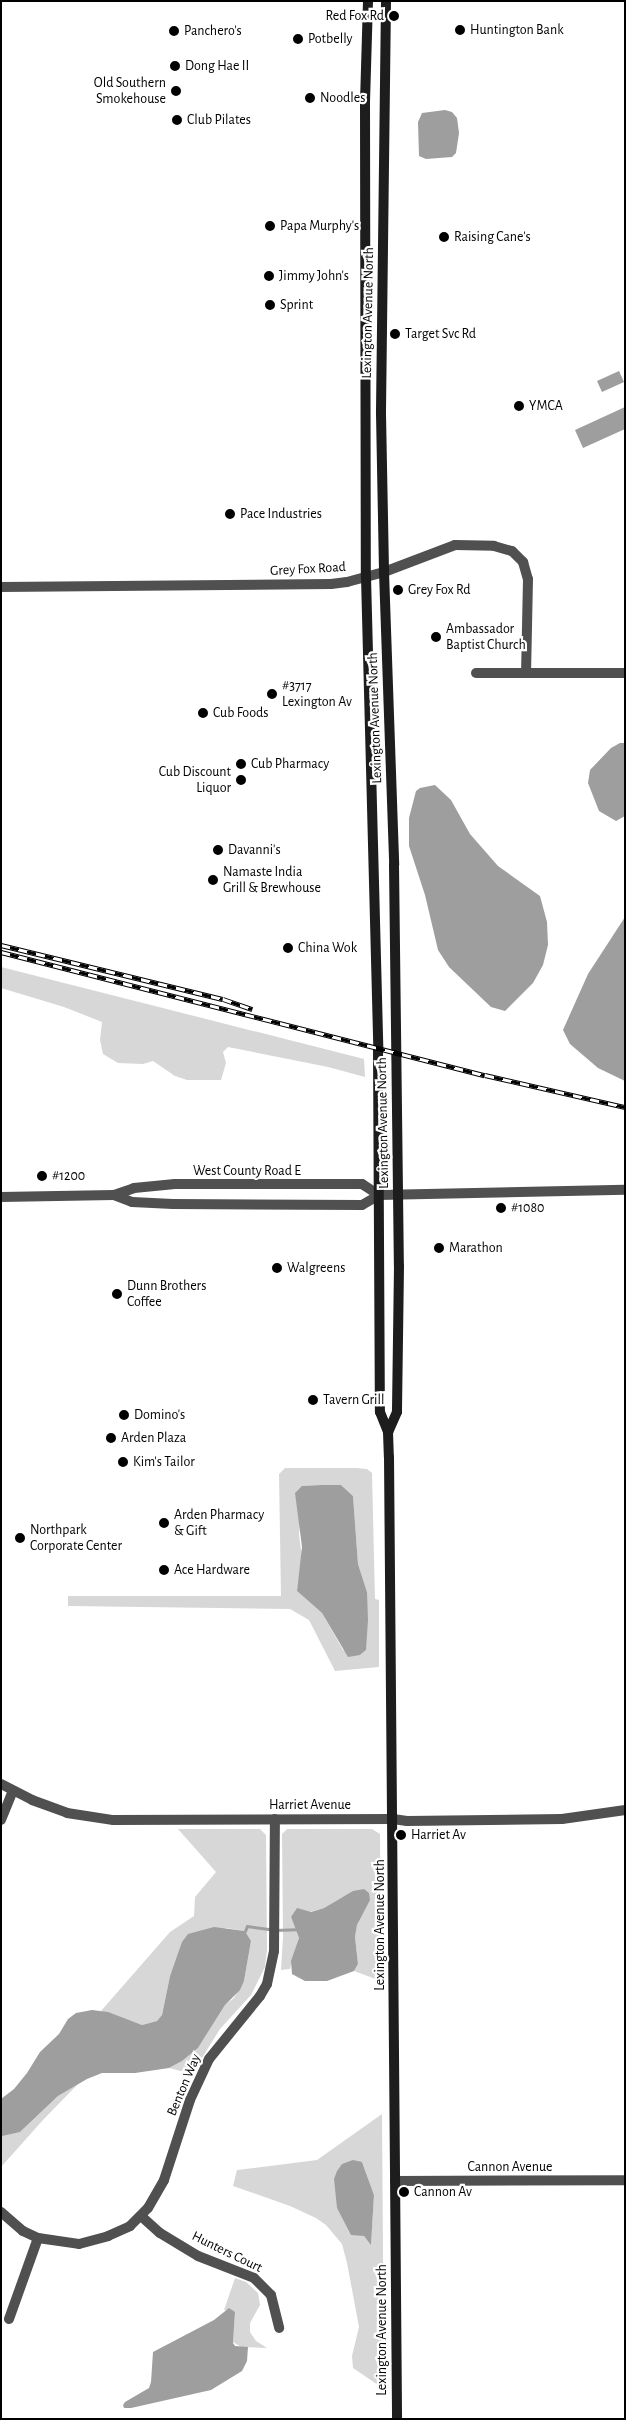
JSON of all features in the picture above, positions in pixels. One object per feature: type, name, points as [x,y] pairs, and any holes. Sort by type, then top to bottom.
[{"type":"main road","name":"Lexington Avenue North","points":[[368,1],[365,104],[366,577],[378,1048],[380,1412],[388,1432],[397,2419]]},
{"type":"main road","name":"Lexington Avenue North","points":[[386,1],[381,318],[384,572],[394,851],[398,1196],[397,1412],[388,1432]]},
{"type":"street","name":"Grey Fox Road","points":[[1,587],[331,584],[384,572],[455,546],[494,546],[512,550],[523,562],[528,579],[526,673]]},
{"type":"street","points":[[476,673],[625,673]]},
{"type":"street","name":"West County Road E","points":[[1,1197],[114,1195],[134,1188],[175,1184],[362,1184],[379,1195],[398,1196],[625,1190]]},
{"type":"street","name":"West County Road E","points":[[114,1195],[132,1202],[173,1204],[362,1205],[379,1195]]},
{"type":"street","name":"Harriet Avenue","points":[[1,1784],[55,1809],[89,1817],[113,1820],[393,1819],[407,1821],[562,1819],[625,1810]]},
{"type":"street","points":[[1,1820],[13,1791]]},
{"type":"street","name":"Benton Way","points":[[1,2212],[23,2231],[38,2238],[79,2244],[108,2236],[130,2226],[141,2216],[164,2180],[190,2100],[209,2059],[260,1996],[267,1984],[274,1951],[275,1819]]},
{"type":"street","name":"Cannon Avenue","points":[[395,2181],[625,2180]]},
{"type":"street","name":"Hunters Court","points":[[141,2216],[160,2233],[198,2256],[254,2278],[271,2295],[279,2328]]},
{"type":"street","points":[[9,2320],[38,2238]]},
{"type":"shaded area","points":[[445,110],[452,112],[457,118],[459,133],[456,153],[452,157],[426,159],[419,156],[418,122],[422,113]]},
{"type":"shaded area","points":[[619,371],[624,382],[602,392],[597,381]]},
{"type":"shaded area","points":[[625,407],[625,429],[583,448],[575,430]]},
{"type":"shaded area","points":[[620,743],[625,743],[625,816],[616,821],[599,811],[588,783],[590,770],[611,748]]},
{"type":"shaded area","points":[[435,785],[451,800],[470,834],[498,866],[540,896],[547,922],[548,945],[543,965],[533,983],[505,1011],[491,1007],[449,967],[438,950],[425,895],[409,846],[409,818],[416,791],[420,788]]},
{"type":"shaded area","points":[[625,917],[625,1081],[598,1068],[570,1044],[563,1030],[588,974]]},
{"type":"shaded area","points":[[1,967],[364,1059],[365,1077],[328,1067],[228,1047],[223,1052],[226,1063],[221,1080],[187,1080],[175,1076],[153,1061],[143,1064],[118,1063],[103,1054],[100,1040],[102,1022],[64,1007],[1,988]]},
{"type":"shaded area","points":[[285,1468],[356,1468],[367,1469],[372,1473],[375,1599],[379,1600],[379,1667],[335,1671],[309,1620],[290,1609],[68,1606],[68,1596],[281,1596],[279,1474]],"holes":[[[341,1485],[353,1496],[358,1564],[367,1592],[366,1650],[360,1655],[343,1650],[322,1613],[297,1591],[302,1557],[299,1535],[302,1486]]]},
{"type":"shaded area","points":[[341,1485],[353,1496],[358,1564],[367,1592],[366,1650],[360,1655],[348,1657],[322,1613],[297,1591],[302,1547],[295,1493],[302,1486]]},
{"type":"shaded area","points":[[178,1829],[260,1829],[266,1835],[267,1950],[265,1967],[251,1995],[220,2029],[192,2074],[169,2068],[182,2061],[198,2048],[225,2005],[234,1998],[244,1981],[251,1941],[245,1931],[226,1928],[176,1960],[170,1976],[162,2015],[157,2021],[142,2025],[101,2011],[170,1932],[194,1916],[195,1897],[216,1872]]},
{"type":"shaded area","points":[[287,1829],[372,1829],[380,1834],[381,1981],[354,1971],[358,1964],[355,1937],[361,1916],[343,1897],[324,1908],[291,1917],[299,1938],[290,1969],[281,1970],[283,1937],[282,1834]]},
{"type":"shaded area","points":[[364,1889],[369,1893],[370,1900],[357,1925],[355,1937],[358,1964],[354,1971],[327,1981],[305,1981],[292,1974],[291,1961],[299,1938],[291,1917],[297,1908],[311,1912],[324,1908],[353,1891]]},
{"type":"shaded area","points":[[214,1927],[245,1931],[251,1941],[244,1981],[240,1990],[225,2005],[198,2048],[182,2061],[169,2068],[135,2073],[102,2073],[87,2079],[58,2096],[20,2132],[2,2136],[1,2099],[14,2089],[40,2052],[59,2034],[68,2019],[76,2013],[92,2010],[108,2012],[142,2025],[157,2021],[162,2015],[170,1976],[182,1942],[188,1934]]},
{"type":"shaded area","points":[[78,2084],[1,2167],[1,2134],[20,2132],[58,2096]]},
{"type":"shaded area","points":[[382,2114],[384,2389],[353,2368],[352,2356],[359,2327],[342,2244],[326,2225],[316,2218],[290,2206],[233,2186],[237,2170],[317,2160]],"holes":[[[362,2162],[374,2195],[371,2244],[364,2236]]]},
{"type":"shaded area","points":[[353,2160],[362,2162],[374,2195],[371,2245],[364,2236],[351,2235],[337,2208],[334,2179],[342,2164]]},
{"type":"shaded area","points":[[235,2278],[246,2282],[258,2293],[260,2305],[250,2323],[250,2332],[256,2341],[267,2348],[241,2347],[233,2342],[235,2312],[224,2310]]},
{"type":"shaded area","points":[[229,2308],[235,2312],[233,2343],[235,2346],[248,2347],[247,2361],[242,2371],[211,2390],[124,2408],[125,2402],[149,2388],[153,2352],[214,2320]]},
{"type":"waterway","points":[[245,1931],[247,1926],[274,1930],[297,1929]]},
{"type":"railway","points":[[1,945],[223,999],[252,1009]]},
{"type":"railway","points":[[1,952],[485,1075],[625,1107]]},
{"type":"place","name":"Red Fox Rd","points":[[394,16]]},
{"type":"place","name":"Huntington Bank","points":[[460,30]]},
{"type":"place","name":"Panchero's","points":[[174,31]]},
{"type":"place","name":"Potbelly","points":[[298,39]]},
{"type":"place","name":"Dong Hae II","points":[[175,66]]},
{"type":"place","name":"Old Southern Smokehouse","points":[[176,91]]},
{"type":"place","name":"Noodles","points":[[310,98]]},
{"type":"place","name":"Club Pilates","points":[[177,120]]},
{"type":"place","name":"Papa Murphy's","points":[[270,226]]},
{"type":"place","name":"Raising Cane's","points":[[444,237]]},
{"type":"place","name":"Jimmy John's","points":[[269,276]]},
{"type":"place","name":"Sprint","points":[[270,305]]},
{"type":"place","name":"Target Svc Rd","points":[[395,334]]},
{"type":"place","name":"YMCA","points":[[519,406]]},
{"type":"place","name":"Pace Industries","points":[[230,514]]},
{"type":"place","name":"Grey Fox Rd","points":[[398,590]]},
{"type":"place","name":"Ambassador Baptist Church","points":[[436,637]]},
{"type":"place","name":"#3717 Lexington Av","points":[[272,694]]},
{"type":"place","name":"Cub Foods","points":[[203,713]]},
{"type":"place","name":"Cub Pharmacy","points":[[241,764]]},
{"type":"place","name":"Cub Discount Liquor","points":[[241,780]]},
{"type":"place","name":"Davanni's","points":[[218,850]]},
{"type":"place","name":"Namaste India Grill & Brewhouse","points":[[213,880]]},
{"type":"place","name":"China Wok","points":[[288,948]]},
{"type":"place","name":"#1200","points":[[42,1176]]},
{"type":"place","name":"#1080","points":[[501,1208]]},
{"type":"place","name":"Marathon","points":[[439,1248]]},
{"type":"place","name":"Walgreens","points":[[277,1268]]},
{"type":"place","name":"Dunn Brothers Coffee","points":[[117,1294]]},
{"type":"place","name":"Tavern Grill","points":[[313,1400]]},
{"type":"place","name":"Domino's","points":[[124,1415]]},
{"type":"place","name":"Arden Plaza","points":[[111,1438]]},
{"type":"place","name":"Kim's Tailor","points":[[123,1462]]},
{"type":"place","name":"Arden Pharmacy & Gift","points":[[164,1523]]},
{"type":"place","name":"Northpark Corporate Center","points":[[20,1538]]},
{"type":"place","name":"Ace Hardware","points":[[164,1570]]},
{"type":"place","name":"Harriet Av","points":[[401,1835]]},
{"type":"place","name":"Cannon Av","points":[[404,2192]]}]
